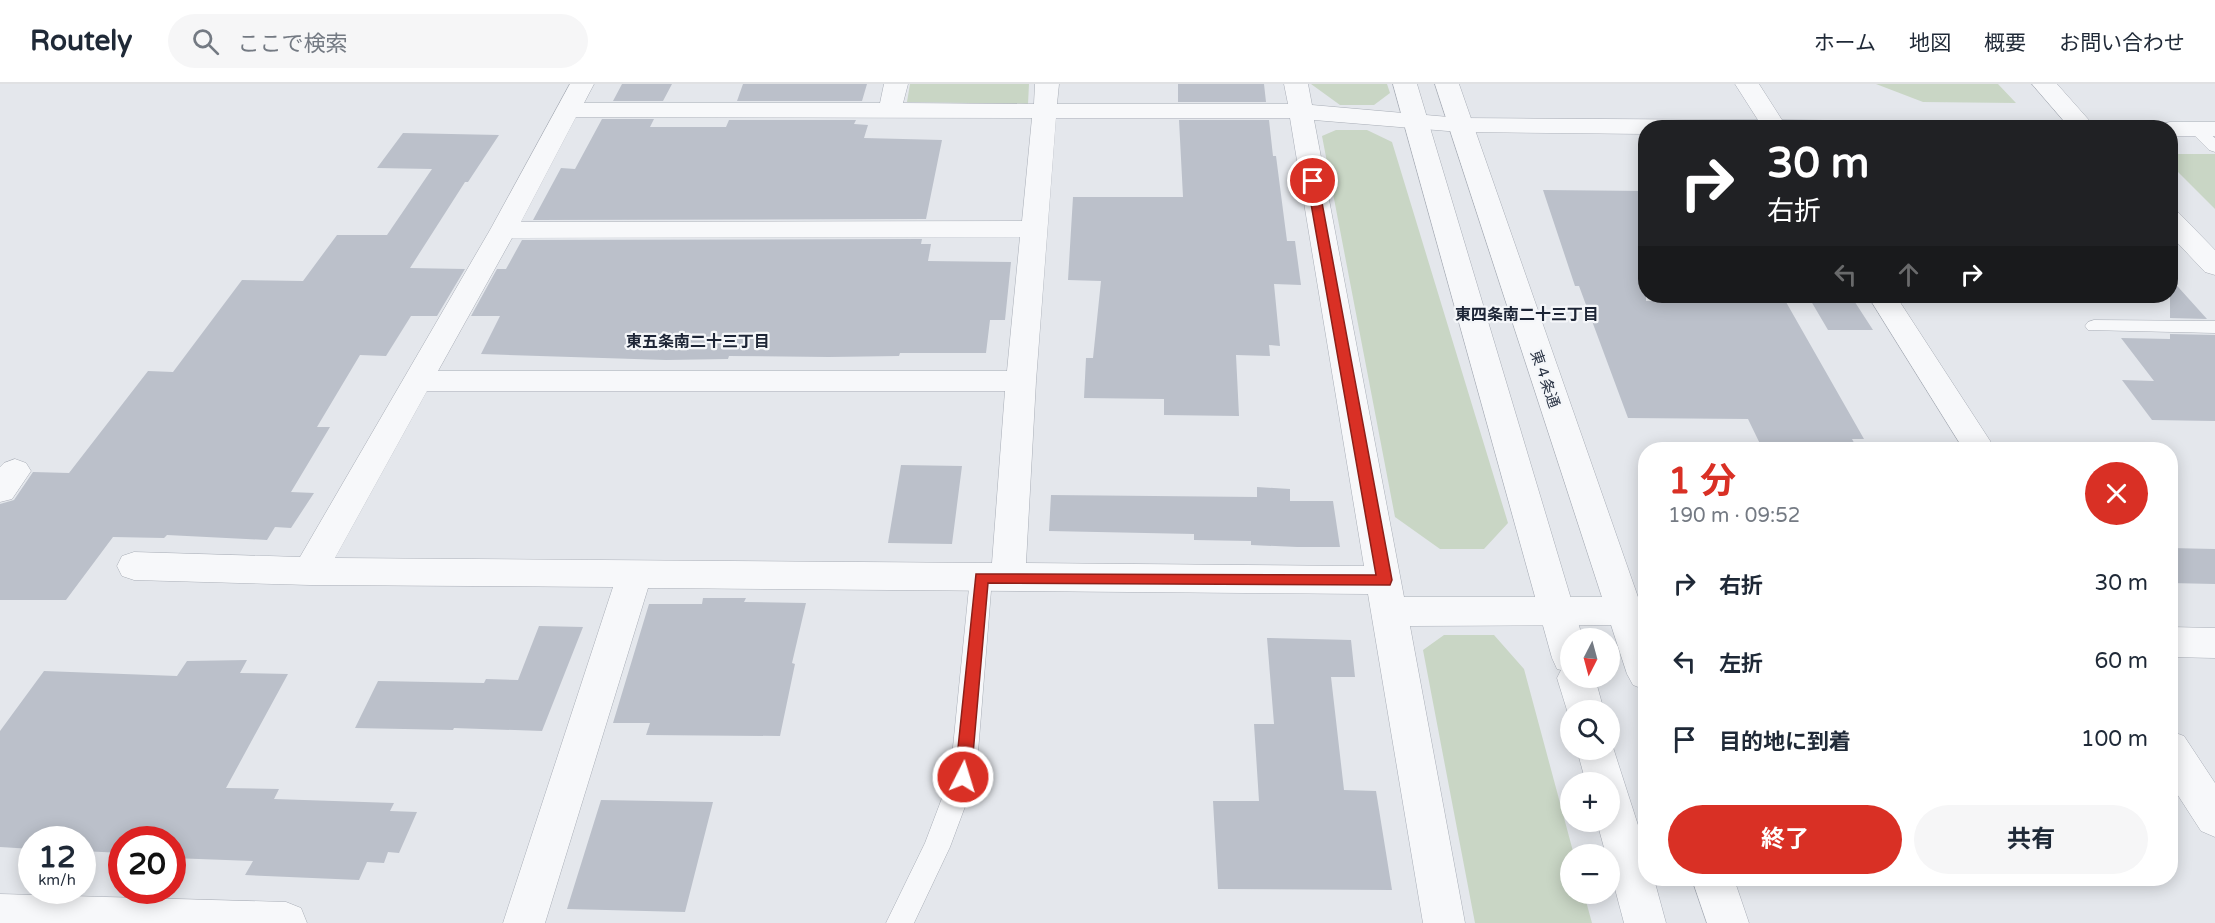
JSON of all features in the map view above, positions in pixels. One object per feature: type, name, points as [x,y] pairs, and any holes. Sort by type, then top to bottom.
[{"type":"street","points":[[309,571],[503,230],[582,84]]},
{"type":"street","points":[[890,111],[896,84]]},
{"type":"street","points":[[1405,84],[1562,628]]},
{"type":"street","name":"東４条通","points":[[1447,84],[1637,642]]},
{"type":"street","points":[[1747,84],[1770,120]]},
{"type":"street","points":[[2044,84],[2077,120]]},
{"type":"street","points":[[568,110],[890,111],[1046,98],[1298,97],[1417,123],[1638,126]]},
{"type":"street","points":[[1298,97],[1444,923]]},
{"type":"street","points":[[995,578],[1021,381],[1046,98]]},
{"type":"street","points":[[2178,129],[2206,129]]},
{"type":"street","points":[[2178,227],[2215,266]]},
{"type":"street","points":[[503,230],[1033,229]]},
{"type":"street","points":[[1886,303],[1975,442]]},
{"type":"street","points":[[416,381],[1021,381]]},
{"type":"street","points":[[0,471],[15,471],[0,490]]},
{"type":"street","points":[[134,567],[995,578],[1386,596],[1557,612],[1637,642]]},
{"type":"street","points":[[524,923],[635,573]]},
{"type":"street","points":[[2178,642],[2215,643]]},
{"type":"street","points":[[2178,760],[2215,818]]},
{"type":"street","points":[[1620,832],[1645,923]]},
{"type":"street","points":[[1715,886],[1728,923]]},
{"type":"street","points":[[0,915],[286,923]]},
{"type":"lane","points":[[2206,129],[2215,147]]},
{"type":"lane","points":[[2094,326],[2215,327]]},
{"type":"lane","points":[[900,923],[937,847],[963,777],[995,578]]},
{"type":"green space","points":[[910,84],[1029,84],[1028,104],[907,102]]},
{"type":"green space","points":[[1311,84],[1387,84],[1390,93],[1374,105],[1340,105]]},
{"type":"green space","points":[[1876,84],[1998,84],[2016,103],[1923,102]]},
{"type":"green space","points":[[1336,130],[1367,130],[1392,142],[1508,523],[1484,549],[1440,549],[1395,517],[1322,136]]},
{"type":"green space","points":[[2178,154],[2215,154],[2215,209],[2178,172]]},
{"type":"green space","points":[[1444,635],[1494,635],[1524,669],[1560,803],[1560,832],[1568,832],[1571,844],[1560,844],[1560,904],[1587,904],[1592,923],[1475,923],[1423,650]]},
{"type":"building","points":[[622,84],[672,84],[663,101],[613,101]]},
{"type":"building","points":[[743,84],[867,84],[862,101],[737,101]]},
{"type":"building","points":[[1178,84],[1264,84],[1266,102],[1178,102]]},
{"type":"building","points":[[602,119],[654,119],[650,127],[726,127],[729,120],[856,120],[854,124],[868,125],[864,138],[942,140],[926,219],[533,220],[561,168],[575,169]]},
{"type":"building","points":[[1179,120],[1269,120],[1287,241],[1295,241],[1301,285],[1274,284],[1280,346],[1269,345],[1270,356],[1236,355],[1239,416],[1164,415],[1164,399],[1084,398],[1086,358],[1093,358],[1101,281],[1068,280],[1073,197],[1183,197]]},
{"type":"building","points":[[403,133],[499,135],[468,182],[465,182],[410,268],[465,269],[437,316],[411,316],[386,356],[360,355],[317,427],[330,427],[291,492],[314,493],[291,528],[275,527],[267,540],[167,535],[164,538],[113,537],[66,600],[0,600],[0,504],[14,500],[33,472],[69,473],[148,371],[173,372],[242,280],[303,281],[337,235],[387,235],[432,169],[377,168]]},
{"type":"building","points":[[1543,190],[1638,191],[1638,303],[1787,303],[1864,439],[1852,439],[1854,442],[1759,442],[1748,419],[1628,418],[1579,286],[1575,286]]},
{"type":"building","points":[[922,239],[921,244],[931,244],[928,261],[1011,262],[1005,320],[990,320],[986,353],[900,353],[899,356],[829,357],[729,356],[728,359],[666,360],[481,354],[500,316],[471,316],[497,269],[506,269],[522,240]]},
{"type":"building","points":[[2178,287],[2207,319],[2170,318],[2170,303],[2178,303]]},
{"type":"building","points":[[1812,303],[1856,303],[1873,330],[1828,330]]},
{"type":"building","points":[[2170,334],[2215,335],[2215,421],[2152,420],[2122,380],[2154,381],[2121,338],[2170,339]]},
{"type":"building","points":[[901,465],[962,466],[952,544],[888,543]]},
{"type":"building","points":[[1257,487],[1290,489],[1290,501],[1333,501],[1340,547],[1251,545],[1251,541],[1194,540],[1194,534],[1049,531],[1051,495],[1257,497]]},
{"type":"building","points":[[2178,548],[2215,549],[2215,584],[2178,583]]},
{"type":"building","points":[[703,598],[746,598],[744,602],[806,603],[792,663],[795,664],[780,736],[646,735],[650,723],[613,723],[649,604],[702,604]]},
{"type":"building","points":[[539,626],[583,627],[542,731],[355,728],[378,681],[484,683],[486,679],[518,680]]},
{"type":"building","points":[[1267,638],[1351,640],[1355,677],[1331,677],[1344,790],[1376,791],[1392,890],[1218,889],[1213,801],[1259,801],[1254,724],[1274,724]]},
{"type":"building","points":[[247,660],[240,673],[288,674],[226,788],[279,789],[274,799],[394,803],[390,811],[417,812],[399,853],[388,852],[384,863],[367,862],[359,880],[245,875],[253,861],[186,859],[186,826],[108,826],[108,852],[96,852],[96,826],[18,826],[18,848],[0,847],[0,731],[44,671],[177,676],[187,661]]},
{"type":"building","points":[[601,800],[713,802],[685,912],[567,909]]},
{"type":"district","name":"東四条南二十三丁目","points":[[1527,314]]},
{"type":"district","name":"東五条南二十三丁目","points":[[698,341]]},
{"type":"route","points":[[963,777],[981,578],[1384,580],[1313,181]]}]
